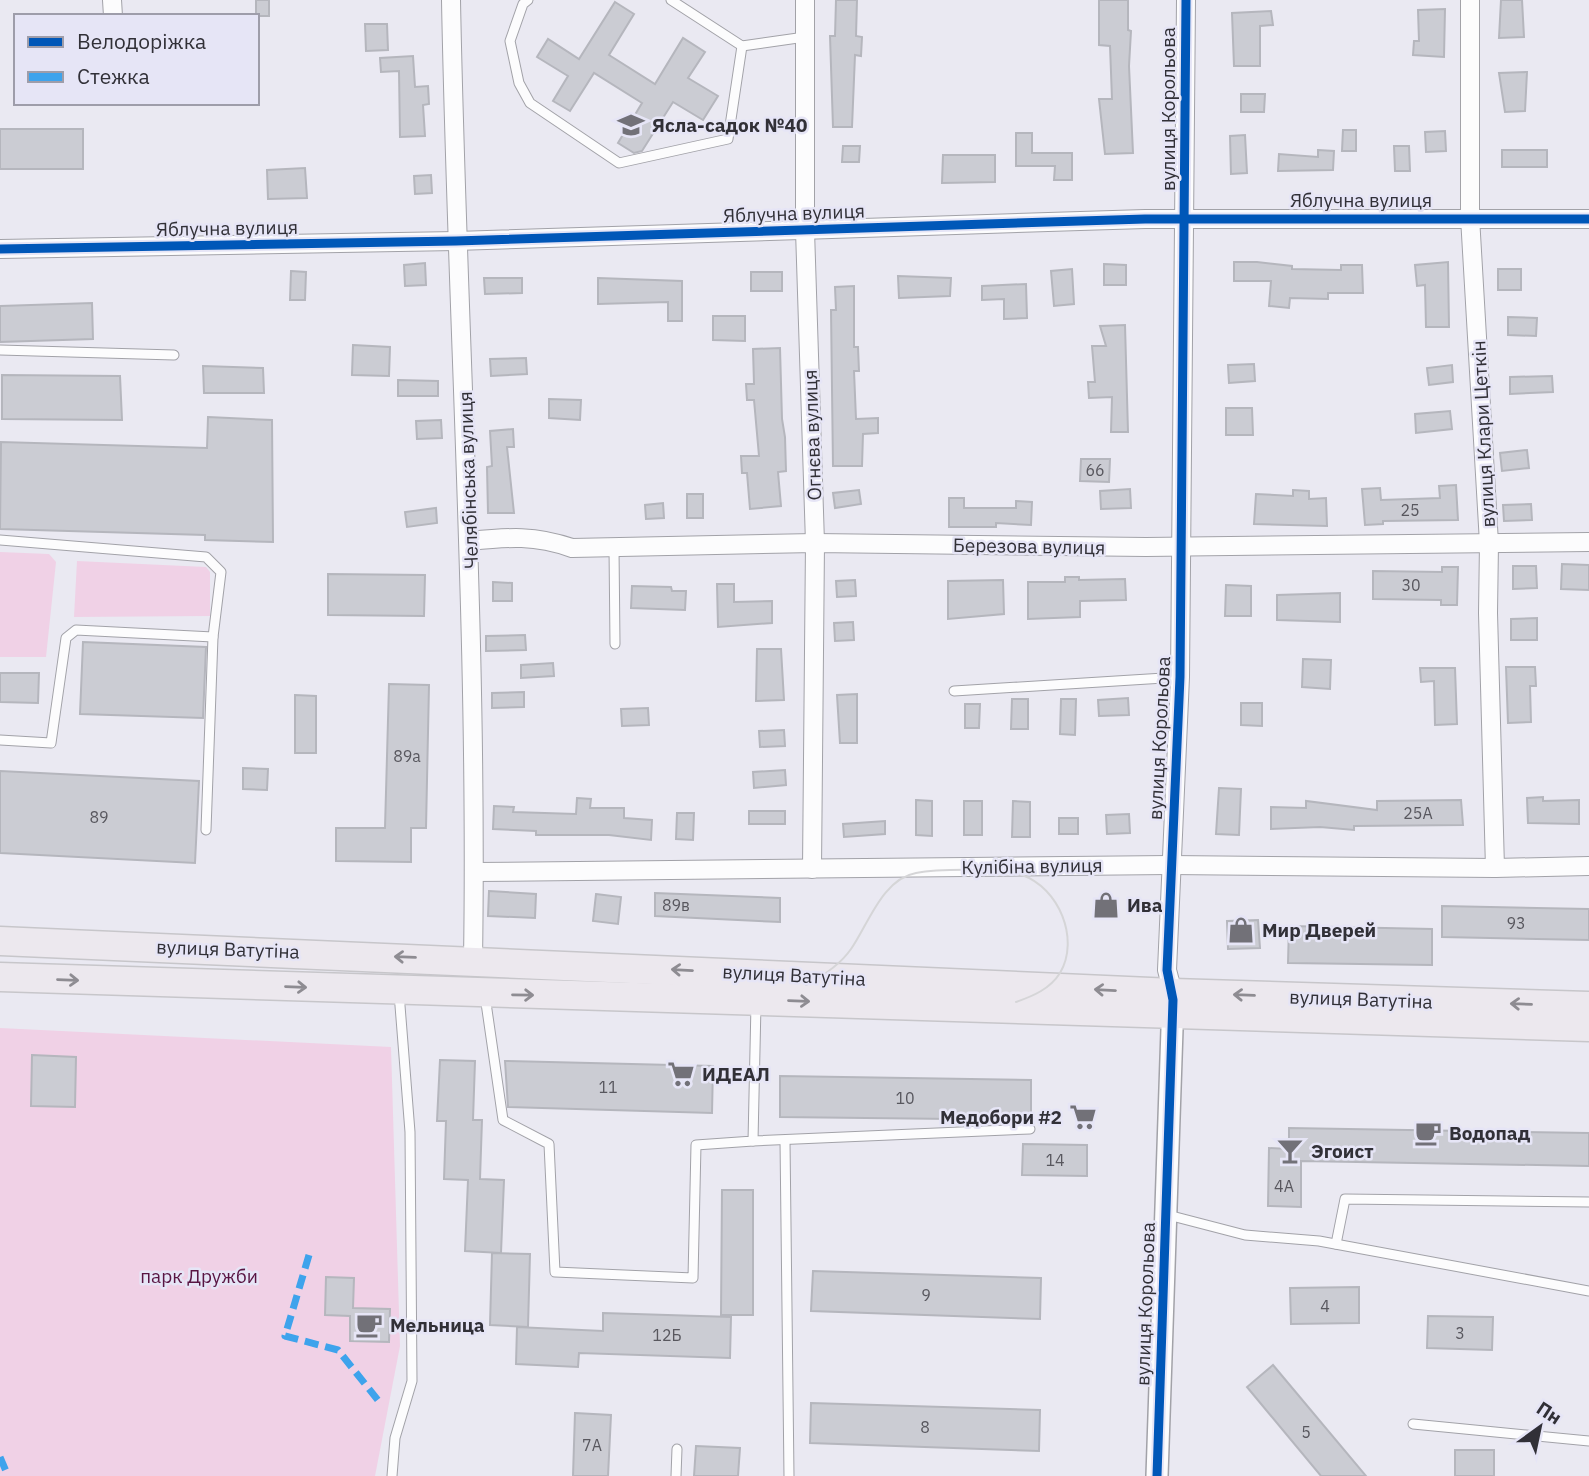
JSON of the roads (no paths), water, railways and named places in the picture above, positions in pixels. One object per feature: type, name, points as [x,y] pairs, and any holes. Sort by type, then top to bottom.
[{"type":"main road","name":"вулиця Ватутіна","points":[[0,941],[473,960],[1589,1027]]},
{"type":"main road","name":"вулиця Ватутіна","points":[[0,977],[485,995],[1173,1004],[1589,1006]]},
{"type":"street","name":"Челябінська вулиця","points":[[451,0],[456,241],[470,541],[473,960]]},
{"type":"street","name":"Огнєва вулиця","points":[[805,0],[805,230],[815,543],[812,869]]},
{"type":"street","name":"вулиця Корольова","points":[[1157,1476],[1173,1004],[1167,970],[1170,865],[1180,677],[1186,0]]},
{"type":"street","name":"вулиця Клари Цеткін","points":[[1470,0],[1470,217],[1489,543],[1488,613],[1495,868]]},
{"type":"street","name":"Яблучна вулиця","points":[[0,249],[456,241],[1186,219],[1589,219]]},
{"type":"street","name":"Березова вулиця","points":[[470,541],[513,537],[544,539],[572,548],[815,543],[1182,547],[1589,542]]},
{"type":"street","name":"Кулібіна вулиця","points":[[474,872],[1170,865],[1495,868],[1589,866]]},
{"type":"lane","points":[[528,0],[523,4],[510,41],[519,83],[530,103],[619,163],[729,139],[742,46]]},
{"type":"lane","points":[[671,0],[742,46],[805,37]]},
{"type":"lane","points":[[0,350],[174,355]]},
{"type":"lane","points":[[0,540],[206,557],[221,572],[213,637],[206,830]]},
{"type":"lane","points":[[614,548],[615,644]]},
{"type":"lane","points":[[0,740],[51,743],[66,638],[76,630],[213,637]]},
{"type":"lane","points":[[954,691],[1180,677]]},
{"type":"lane","points":[[392,1476],[395,1438],[412,1381],[410,1132],[399,991]]},
{"type":"lane","points":[[485,995],[503,1119],[549,1144],[555,1272],[693,1278],[696,1145],[1030,1129]]},
{"type":"lane","points":[[753,1141],[757,999]]},
{"type":"lane","points":[[785,1141],[789,1476]]},
{"type":"lane","points":[[1336,1244],[1345,1199],[1589,1202]]},
{"type":"lane","points":[[1166,1215],[1245,1235],[1336,1244],[1589,1291]]},
{"type":"lane","points":[[1413,1424],[1589,1441]]},
{"type":"lane","points":[[676,1476],[677,1449]]},
{"type":"tram line","points":[[806,985],[831,970],[847,955],[885,893],[904,877],[939,871],[1000,871],[1022,875],[1046,891],[1056,903],[1067,930],[1066,960],[1056,979],[1046,988],[1016,1002]]},
{"type":"place","name":"Ясла-садок №40","points":[[631,125]]},
{"type":"place","name":"Ива","points":[[1106,905]]},
{"type":"place","name":"Мир Дверей","points":[[1241,930]]},
{"type":"place","name":"ИДЕАЛ","points":[[681,1074]]},
{"type":"place","name":"Медобори #2","points":[[1083,1117]]},
{"type":"place","name":"Водопад","points":[[1428,1133]]},
{"type":"place","name":"Эгоист","points":[[1290,1151]]},
{"type":"place","name":"Мельница","points":[[369,1325]]},
{"type":"park label","name":"парк Дружби","points":[[199,1276]]}]
